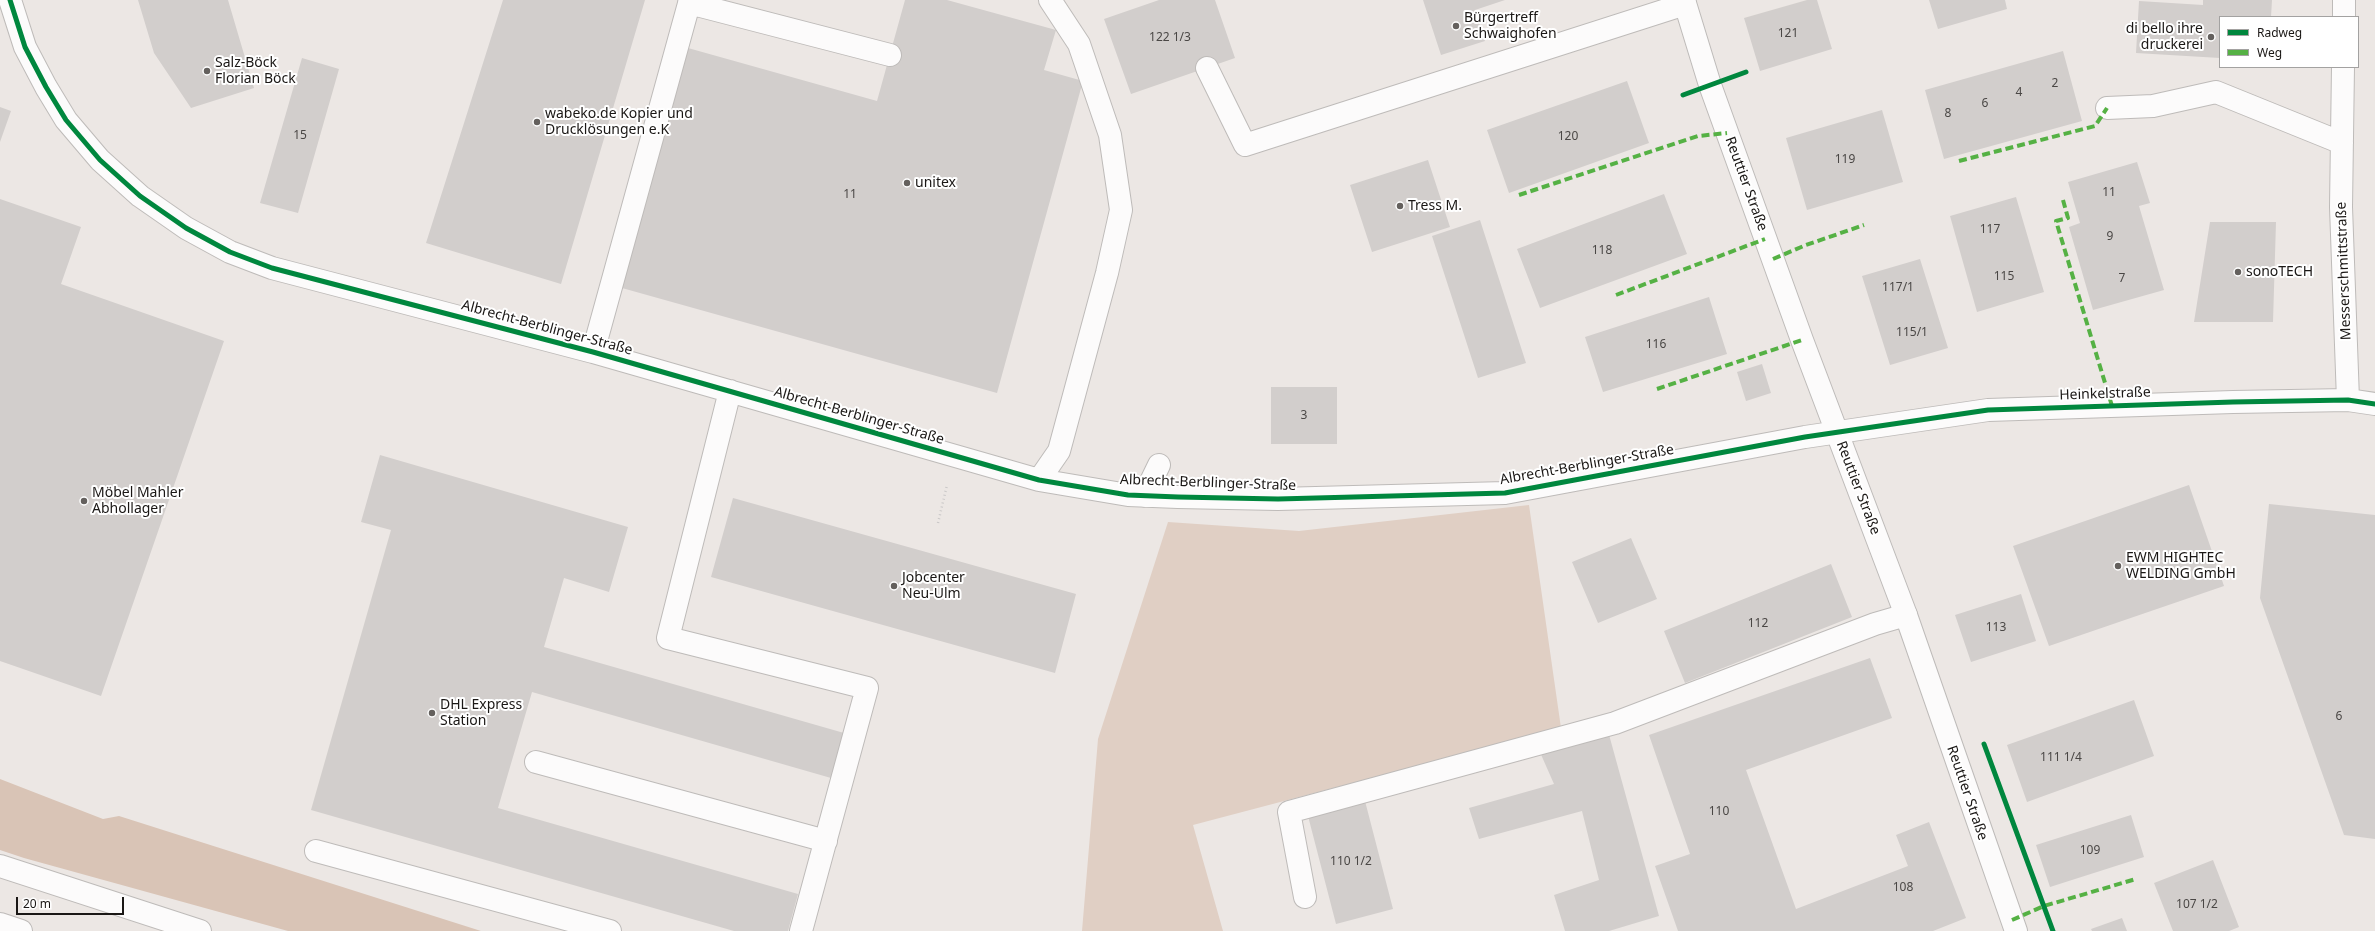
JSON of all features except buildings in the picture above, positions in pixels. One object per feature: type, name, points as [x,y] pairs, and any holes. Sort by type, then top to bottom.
[{"type":"main road","name":"Albrecht-Berblinger-Straße","points":[[10,0],[25,47],[66,120],[100,160],[140,196],[186,228],[230,252],[272,268],[593,352],[1039,480],[1144,496],[1278,500],[1505,493],[1837,432]]},
{"type":"main road","points":[[1039,480],[1059,451],[1107,273],[1121,210],[1110,135],[1079,44],[1050,0]]},
{"type":"main road","points":[[2344,0],[2344,16]]},
{"type":"main road","points":[[593,352],[689,2],[890,55]]},
{"type":"main road","points":[[1207,68],[1245,145],[1684,2]]},
{"type":"main road","name":"Reuttier Straße","points":[[1684,2],[1710,84],[1837,432],[1906,615],[2016,931]]},
{"type":"main road","name":"Messerschmittstraße","points":[[2343,68],[2341,207],[2348,400]]},
{"type":"main road","points":[[2107,108],[2153,106],[2216,92],[2342,143]]},
{"type":"main road","points":[[730,391],[668,638],[867,688],[801,931]]},
{"type":"main road","name":"Heinkelstraße","points":[[1837,432],[1988,410],[2348,400],[2375,404]]},
{"type":"main road","points":[[1144,496],[1159,465]]},
{"type":"main road","points":[[1306,897],[1289,812],[1615,724],[1875,624],[1906,615]]},
{"type":"main road","points":[[536,762],[826,841]]},
{"type":"main road","points":[[316,851],[610,931]]},
{"type":"main road","points":[[0,866],[200,931]]},
{"type":"main road","points":[[0,924],[21,931]]},
{"type":"path","points":[[938,522],[954,456]]},
{"type":"shaded area","points":[[1529,505],[1561,728],[1193,825],[1223,931],[1082,931],[1098,739],[1168,522],[1299,531]]},
{"type":"shaded area","points":[[0,779],[103,819],[119,816],[481,931],[288,931],[24,858],[0,850]]},
{"type":"marked path","points":[[1959,161],[2095,126],[2107,108]]},
{"type":"marked path","points":[[1519,195],[1698,136],[1727,133]]},
{"type":"marked path","points":[[2063,200],[2068,218],[2056,221],[2112,406]]},
{"type":"marked path","points":[[1773,259],[1806,245],[1864,225]]},
{"type":"marked path","points":[[1616,295],[1765,239]]},
{"type":"marked path","points":[[1657,389],[1802,340]]},
{"type":"marked path","points":[[2012,920],[2044,906],[2136,879]]},
{"type":"cycle path","points":[[10,0],[25,47],[46,87],[66,120],[100,160],[140,196],[186,228],[230,252],[272,268],[593,352],[1039,480],[1128,495],[1178,497],[1278,499],[1505,493],[1805,437],[1988,410],[2348,400],[2375,404]]},
{"type":"cycle path","points":[[1683,95],[1746,72]]},
{"type":"cycle path","points":[[1984,744],[2053,931]]},
{"type":"place","name":"Bürgertreff Schwaighofen","points":[[1456,26]]},
{"type":"place","name":"di bello ihre druckerei","points":[[2211,37]]},
{"type":"place","name":"Salz-Böck Florian Böck","points":[[207,71]]},
{"type":"place","name":"wabeko.de Kopier und Drucklösungen e.K","points":[[537,122]]},
{"type":"place","name":"unitex","points":[[907,183]]},
{"type":"place","name":"Tress M.","points":[[1400,206]]},
{"type":"place","name":"sonoTECH","points":[[2238,272]]},
{"type":"place","name":"Möbel Mahler Abhollager","points":[[84,501]]},
{"type":"place","name":"EWM HIGHTEC WELDING GmbH","points":[[2118,566]]},
{"type":"place","name":"Jobcenter Neu-Ulm","points":[[894,586]]},
{"type":"place","name":"DHL Express Station","points":[[432,713]]}]
